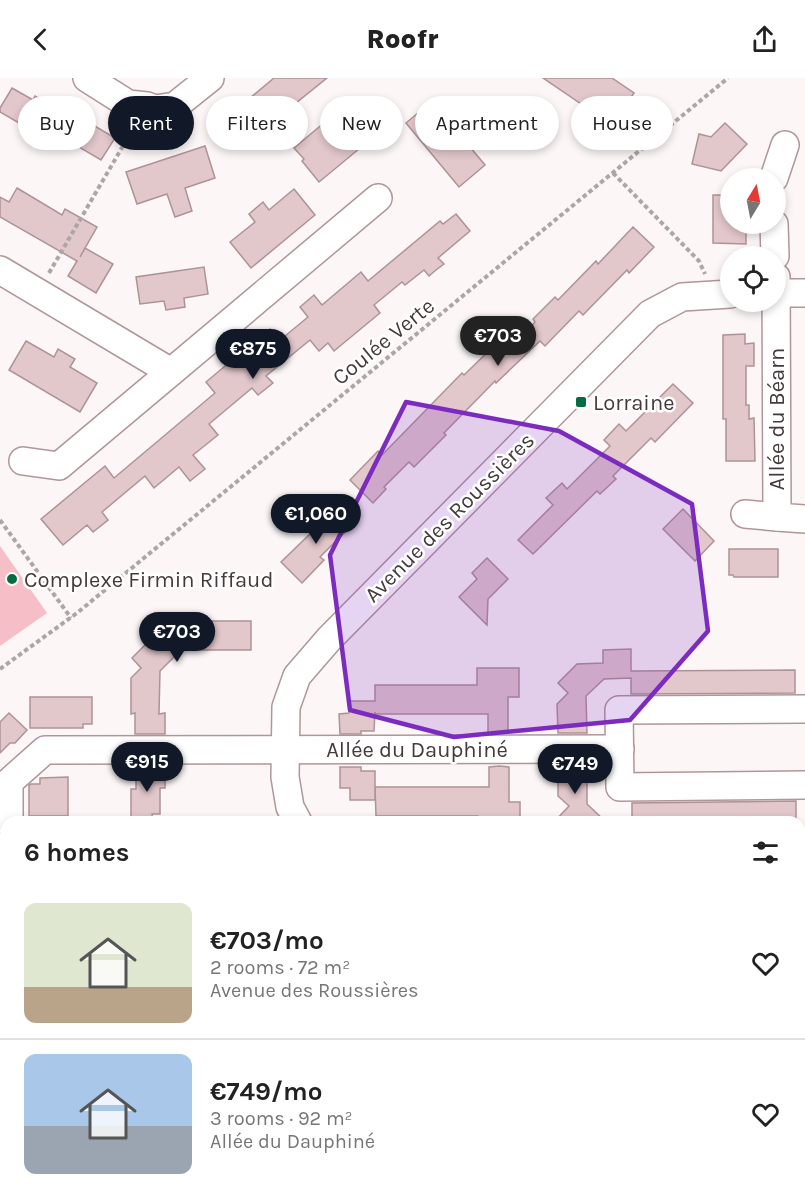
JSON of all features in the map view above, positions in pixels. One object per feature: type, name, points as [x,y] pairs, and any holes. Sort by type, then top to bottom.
[{"type":"street","points":[[87,78],[115,96]]},
{"type":"street","points":[[187,96],[210,78]]},
{"type":"street","points":[[777,168],[785,145]]},
{"type":"street","points":[[23,461],[59,466],[378,198]]},
{"type":"street","points":[[0,270],[171,372]]},
{"type":"street","points":[[786,293],[805,293]]},
{"type":"street","name":"Avenue des Roussières","points":[[295,816],[290,807],[285,777],[286,707],[297,676],[329,639],[650,314],[682,297],[720,294]]},
{"type":"street","name":"Allée du Béarn","points":[[776,312],[777,517],[805,519]]},
{"type":"street","points":[[744,514],[777,517]]},
{"type":"street","points":[[805,709],[619,710],[620,787],[805,785]]},
{"type":"street","name":"Allée du Dauphiné","points":[[9,816],[9,782],[45,750],[620,749]]},
{"type":"path","name":"Coulée Verte","points":[[0,669],[71,618],[728,78]]},
{"type":"path","points":[[38,292],[121,150]]},
{"type":"path","points":[[613,173],[699,261],[720,290]]},
{"type":"path","points":[[0,520],[71,618]]},
{"type":"highlighted area","points":[[406,402],[559,431],[692,504],[708,631],[630,720],[454,737],[350,710],[330,555]]},
{"type":"shaded area","name":"Complexe Firmin Riffaud","points":[[0,546],[47,613],[0,646]]},
{"type":"building","points":[[274,78],[327,78],[305,96],[252,96]]},
{"type":"building","points":[[543,78],[612,78],[634,93],[632,96],[571,97]]},
{"type":"building","points":[[12,88],[26,96],[18,96],[18,122],[0,112]]},
{"type":"building","points":[[415,115],[415,134],[406,123]]},
{"type":"building","points":[[725,123],[747,144],[724,168],[720,168],[720,171],[692,164],[699,134],[711,137]]},
{"type":"building","points":[[320,126],[320,150],[358,150],[319,182],[296,150],[308,150],[308,136]]},
{"type":"building","points":[[96,127],[108,134],[108,149],[101,160],[84,150],[96,150]]},
{"type":"building","points":[[205,146],[215,178],[185,188],[192,211],[175,217],[167,194],[137,204],[126,172]]},
{"type":"building","points":[[428,150],[472,150],[485,165],[459,187]]},
{"type":"building","points":[[17,188],[62,215],[65,209],[97,227],[85,248],[113,264],[96,293],[68,276],[77,261],[0,217],[0,197],[9,202]]},
{"type":"building","points":[[294,189],[315,215],[251,268],[230,242],[255,222],[249,214],[263,202],[269,210]]},
{"type":"building","points":[[713,195],[720,195],[720,234],[746,234],[746,244],[713,243]]},
{"type":"building","points":[[456,214],[470,231],[438,258],[444,264],[429,276],[424,270],[405,285],[402,282],[374,305],[380,313],[334,351],[328,343],[319,351],[310,340],[266,376],[273,383],[258,395],[252,388],[209,424],[218,435],[193,455],[205,469],[190,481],[179,467],[154,488],[145,476],[102,512],[108,520],[93,532],[87,525],[63,545],[41,519],[105,466],[114,478],[215,393],[206,382],[243,351],[270,329],[279,341],[308,317],[300,307],[314,295],[322,305],[361,272],[368,281],[440,221],[443,224]]},
{"type":"building","points":[[633,227],[654,247],[629,273],[627,270],[583,315],[579,311],[545,346],[540,341],[496,383],[495,381],[414,467],[409,462],[384,487],[386,489],[373,503],[350,480],[378,451],[382,455],[462,373],[464,375],[499,341],[508,350],[535,322],[533,319],[555,297],[558,300],[596,261],[598,264]]},
{"type":"building","points":[[204,267],[208,294],[184,298],[185,307],[166,310],[164,301],[140,304],[136,277]]},
{"type":"building","points":[[745,334],[745,344],[754,343],[754,366],[746,366],[746,405],[749,405],[749,419],[754,418],[755,461],[726,461],[726,419],[723,419],[723,335]]},
{"type":"building","points":[[26,341],[54,357],[58,349],[75,359],[70,367],[97,383],[80,412],[9,370]]},
{"type":"building","points":[[673,384],[693,403],[655,442],[651,438],[613,476],[616,479],[600,494],[597,491],[533,554],[518,540],[553,505],[546,498],[562,483],[567,489],[610,446],[604,440],[619,424],[626,431]]},
{"type":"building","points":[[330,507],[350,527],[320,557],[324,560],[302,583],[281,562],[313,531],[310,528]]},
{"type":"building","points":[[683,509],[714,541],[695,561],[663,529]]},
{"type":"building","points":[[729,549],[778,549],[778,577],[729,575]]},
{"type":"building","points":[[487,558],[508,579],[488,599],[487,625],[459,597],[477,579],[472,573]]},
{"type":"building","points":[[187,621],[251,621],[251,650],[181,650],[160,671],[159,714],[165,713],[165,734],[135,734],[135,713],[131,714],[131,678],[141,668],[132,658],[167,623],[176,632]]},
{"type":"building","points":[[631,649],[631,671],[795,670],[795,693],[631,694],[631,678],[604,679],[586,696],[587,733],[558,733],[557,704],[568,693],[558,683],[577,664],[603,663],[603,650]]},
{"type":"building","points":[[477,668],[519,668],[519,697],[508,697],[508,733],[488,733],[488,714],[375,714],[375,712],[374,731],[361,731],[361,734],[340,734],[339,714],[349,713],[349,701],[375,701],[375,685],[477,685]]},
{"type":"building","points":[[30,697],[92,697],[92,724],[83,724],[83,728],[30,728]]},
{"type":"building","points":[[9,713],[27,730],[15,743],[10,743],[0,753],[0,722]]},
{"type":"building","points":[[136,766],[165,766],[165,788],[160,788],[160,814],[131,816],[131,789],[136,789]]},
{"type":"building","points":[[558,766],[587,766],[587,804],[600,816],[560,816],[569,806],[558,796]]},
{"type":"building","points":[[340,767],[361,767],[361,771],[375,771],[375,800],[350,800],[350,788],[340,788]]},
{"type":"building","points":[[489,767],[509,767],[509,802],[520,802],[520,816],[376,816],[375,787],[489,787]]},
{"type":"building","points":[[68,777],[68,816],[29,816],[29,785],[40,784],[40,778]]},
{"type":"building","points":[[796,801],[796,816],[632,816],[632,803]]},
{"type":"place","name":"Lorraine","points":[[581,402]]},
{"type":"place","name":"Complexe Firmin Riffaud","points":[[12,579]]}]
